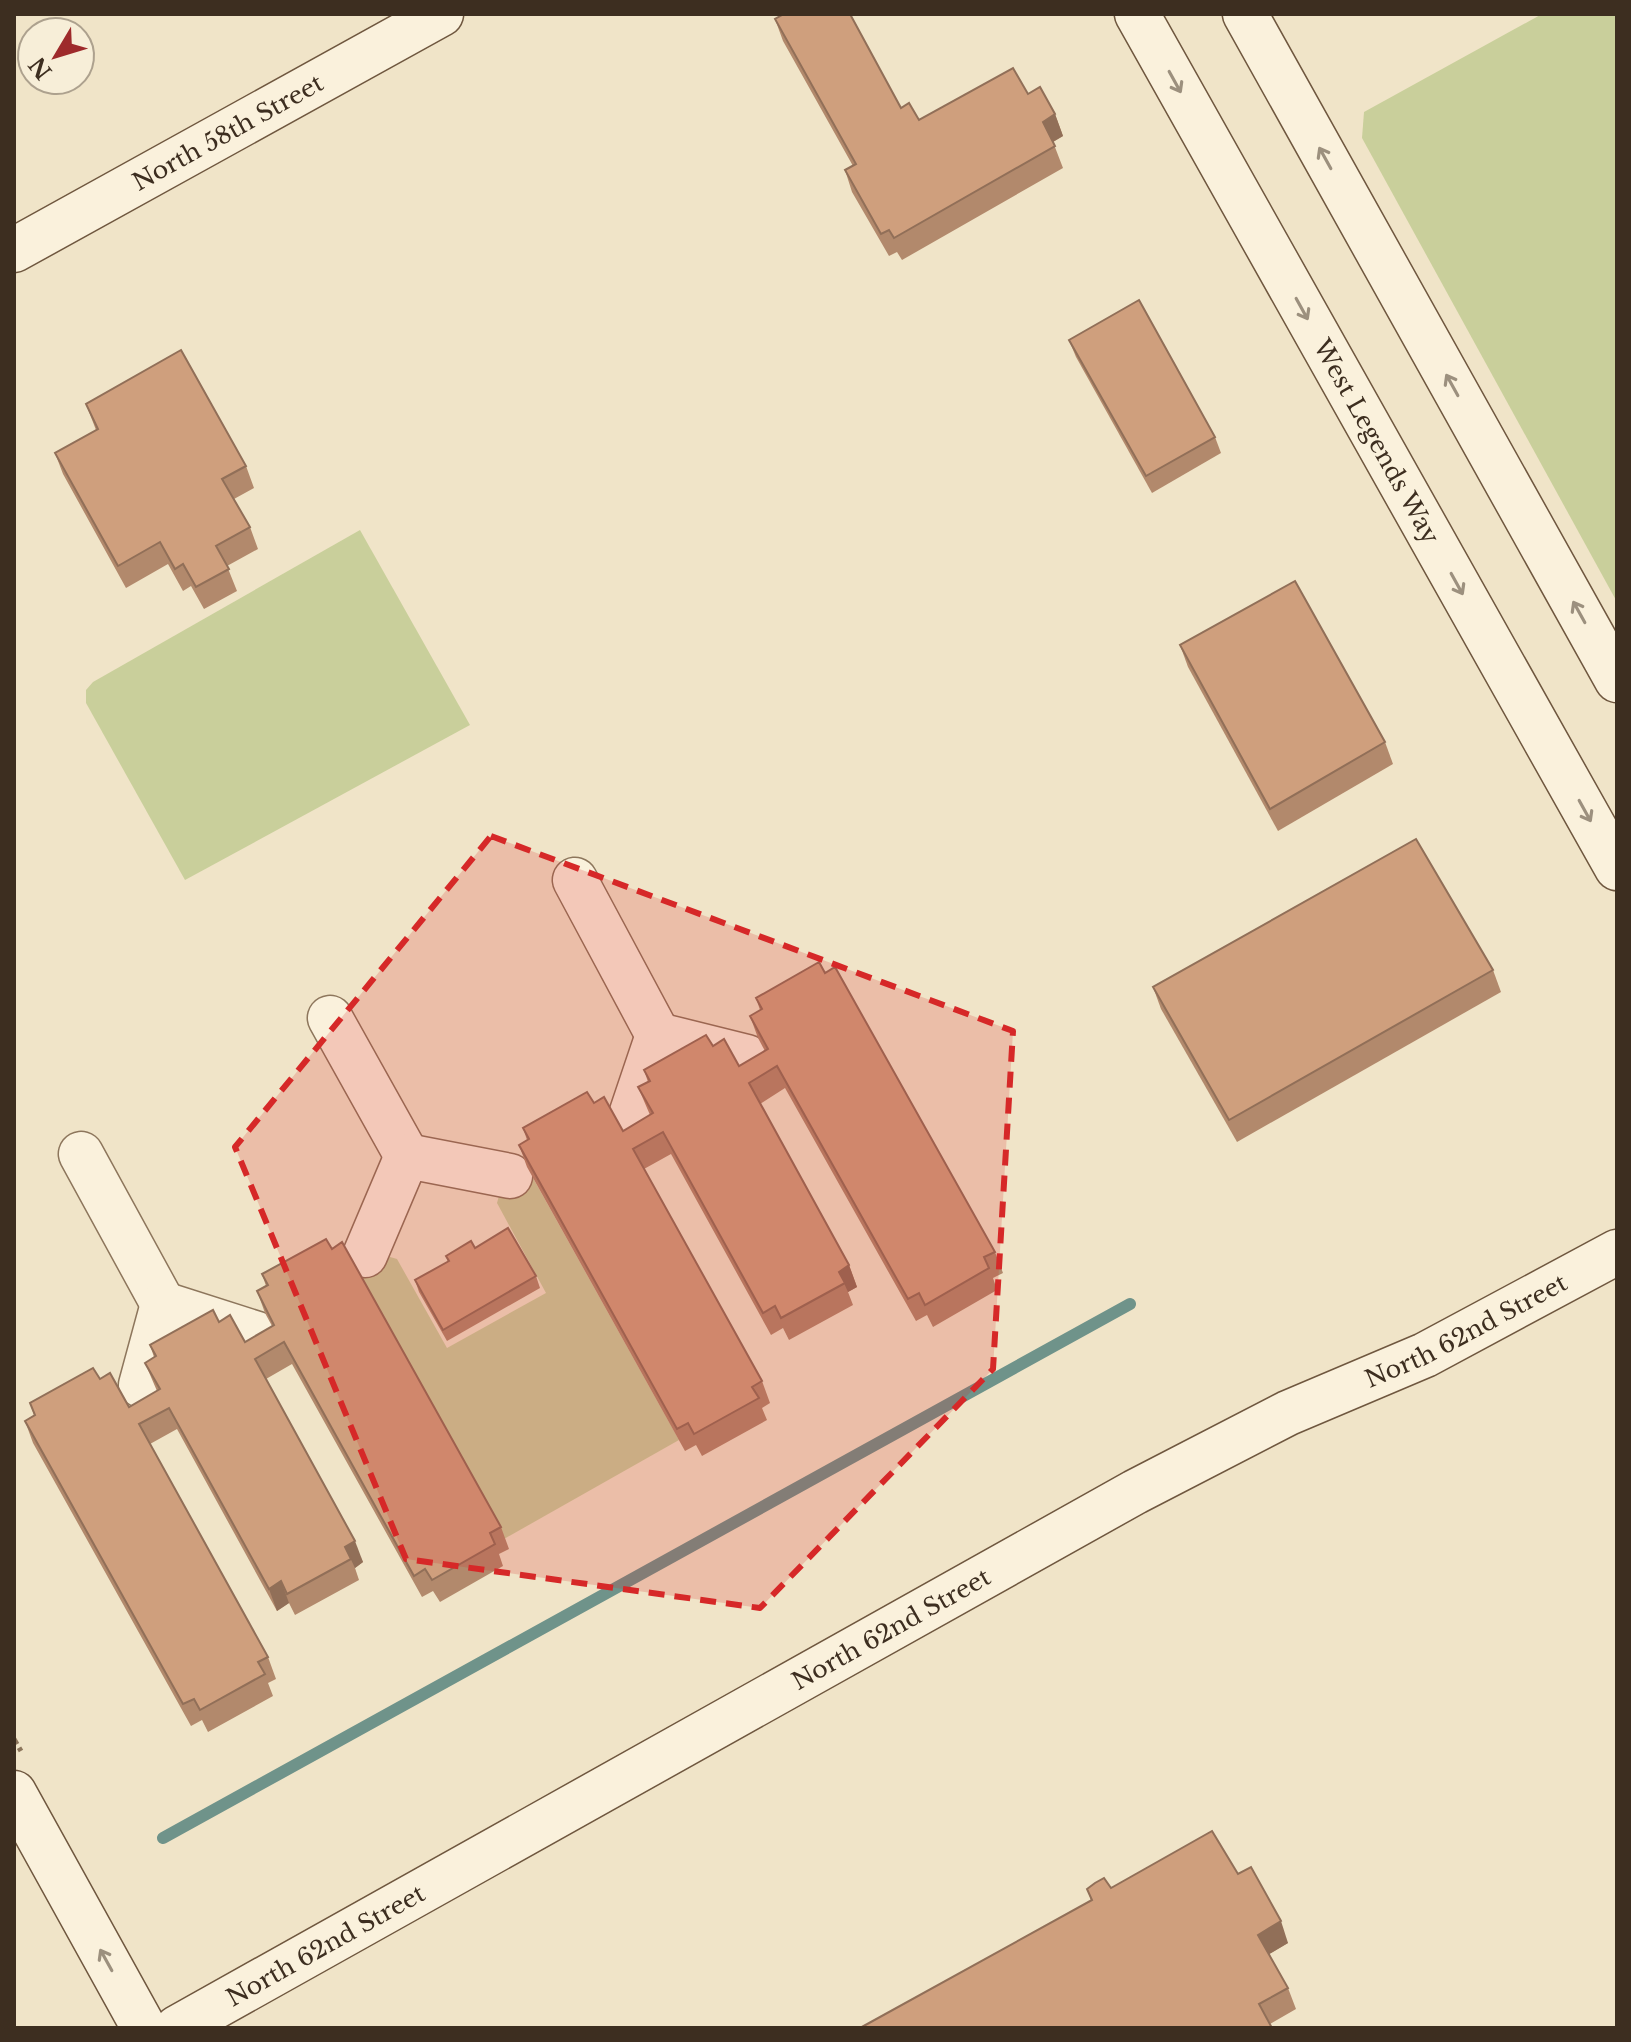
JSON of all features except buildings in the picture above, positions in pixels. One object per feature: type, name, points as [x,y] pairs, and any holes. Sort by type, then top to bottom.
[{"type":"street","name":"North 58th Street","points":[[14,250],[441,14]]},
{"type":"street","name":"West Legends Way","points":[[1137,14],[1617,868]]},
{"type":"street","points":[[1245,14],[1617,680]]},
{"type":"street","points":[[575,880],[658,1035],[631,1115]]},
{"type":"street","points":[[330,1018],[407,1156],[510,1176]]},
{"type":"street","points":[[658,1035],[747,1057]]},
{"type":"street","points":[[81,1154],[163,1304],[257,1334]]},
{"type":"street","points":[[365,1255],[407,1156]]},
{"type":"street","name":"North 62nd Street","points":[[177,2028],[1135,1492],[1288,1413],[1425,1355],[1617,1252]]},
{"type":"street","points":[[141,1385],[163,1304]]},
{"type":"street","points":[[14,1793],[144,2028]]},
{"type":"highlighted area","points":[[491,836],[1013,1031],[993,1369],[760,1608],[406,1559],[235,1147]]},
{"type":"green space","points":[[1542,14],[1617,14],[1617,602],[1362,138],[1364,112]]},
{"type":"green space","points":[[360,530],[470,725],[185,880],[86,703],[86,690],[93,682]]},
{"type":"green space","points":[[533,1178],[679,1440],[504,1539],[356,1276],[390,1257],[397,1259],[447,1348],[546,1293],[497,1203],[499,1196]]},
{"type":"waterway","points":[[163,1838],[1130,1304]]}]
